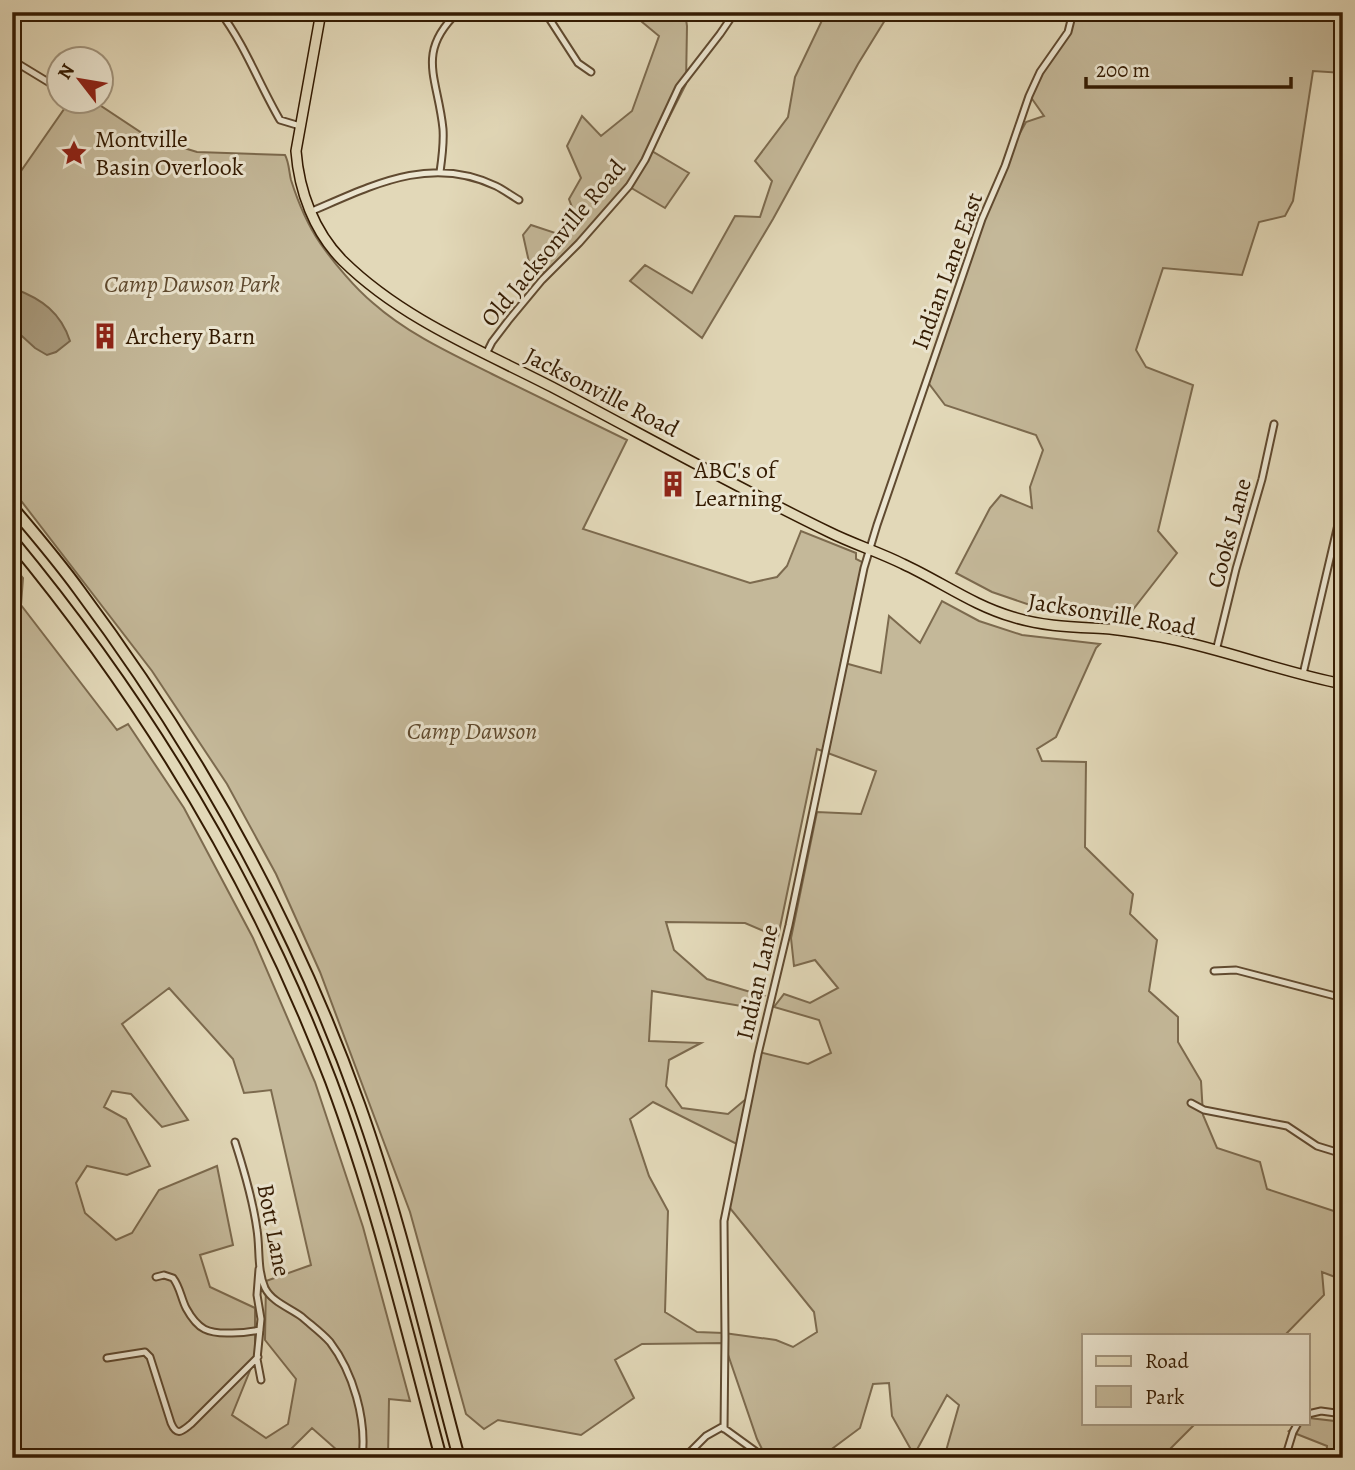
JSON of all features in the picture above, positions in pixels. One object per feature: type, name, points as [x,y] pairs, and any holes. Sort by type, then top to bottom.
[{"type":"highway","points":[[12,507],[80,590],[171,724],[238,836],[284,923],[336,1043],[370,1136],[459,1458]]},
{"type":"highway","points":[[12,540],[90,637],[155,734],[222,845],[267,932],[315,1042],[355,1152],[441,1458]]},
{"type":"main road","name":"Jacksonville Road","points":[[321,12],[296,151],[303,195],[325,239],[340,258],[382,294],[429,325],[767,501],[833,534],[923,573],[1010,617],[1047,625],[1113,629],[1172,639],[1343,684]]},
{"type":"street","points":[[220,12],[239,39],[280,120],[300,126]]},
{"type":"street","points":[[440,172],[443,130],[432,50],[441,30],[458,12]]},
{"type":"street","points":[[545,12],[578,63],[591,72]]},
{"type":"street","name":"Old Jacksonville Road","points":[[486,354],[508,321],[629,186],[646,158],[679,87],[735,12]]},
{"type":"street","name":"Indian Lane East","points":[[870,549],[982,219],[1029,96],[1040,72],[1068,32],[1073,12]]},
{"type":"street","points":[[12,60],[46,81]]},
{"type":"street","points":[[310,212],[378,183],[407,175],[440,172],[474,178],[519,200]]},
{"type":"street","name":"Cooks Lane","points":[[1216,651],[1274,424]]},
{"type":"street","points":[[1303,674],[1340,516]]},
{"type":"street","name":"Indian Lane","points":[[724,1429],[723,1235],[727,1202],[870,549]]},
{"type":"street","points":[[1214,971],[1236,971],[1343,998]]},
{"type":"street","points":[[1191,1103],[1204,1110],[1287,1126],[1317,1146],[1343,1154]]},
{"type":"street","name":"Bott Lane","points":[[236,1142],[257,1230],[265,1289],[274,1299],[322,1334],[334,1348],[353,1386],[361,1417],[362,1458]]},
{"type":"street","points":[[260,1259],[257,1295],[261,1320],[258,1357],[261,1380]]},
{"type":"street","points":[[156,1277],[164,1275],[173,1278],[185,1306],[205,1330],[218,1334],[260,1330]]},
{"type":"street","points":[[107,1358],[145,1352],[150,1357],[171,1423],[178,1432],[191,1424],[258,1357]]},
{"type":"street","points":[[1310,1414],[1321,1411],[1343,1415]]},
{"type":"street","points":[[1285,1458],[1297,1424]]},
{"type":"street","points":[[684,1458],[706,1436],[722,1427],[765,1458]]},
{"type":"green space","points":[[630,12],[685,12],[686,84],[652,151],[689,173],[665,208],[628,186],[550,276],[529,262],[523,235],[531,225],[555,233],[576,218],[569,199],[581,178],[567,146],[582,116],[601,136],[632,111],[659,36]]},
{"type":"green space","points":[[826,12],[890,12],[702,338],[630,281],[645,265],[692,293],[735,216],[760,217],[772,181],[755,161],[788,117],[795,77]]},
{"type":"green space","points":[[1077,12],[1343,12],[1343,73],[1313,71],[1293,201],[1285,216],[1259,222],[1242,275],[1163,268],[1136,350],[1146,367],[1193,385],[1158,531],[1177,553],[1128,616],[1030,605],[992,592],[956,573],[990,508],[1001,495],[1032,508],[1030,487],[1043,450],[1036,435],[945,405],[927,381],[1001,168],[1026,122],[1044,116],[1030,96]]},
{"type":"green space","points":[[59,116],[116,116],[148,137],[197,152],[285,155],[291,180],[315,236],[345,275],[373,303],[415,334],[446,351],[627,440],[583,529],[750,583],[777,577],[787,566],[801,531],[856,553],[856,559],[864,563],[841,662],[881,673],[889,616],[920,643],[942,601],[979,621],[1022,635],[1100,644],[1056,737],[1037,749],[1042,761],[1086,762],[1085,847],[1133,894],[1130,914],[1157,940],[1149,991],[1178,1017],[1178,1042],[1201,1081],[1203,1115],[1217,1148],[1260,1162],[1267,1189],[1343,1214],[1343,1280],[1322,1272],[1324,1295],[1286,1334],[1082,1334],[1082,1424],[1195,1424],[1167,1452],[1165,1458],[944,1458],[959,1405],[947,1395],[914,1455],[892,1416],[889,1383],[873,1384],[860,1428],[825,1454],[765,1455],[724,1343],[642,1344],[615,1360],[634,1398],[581,1435],[498,1420],[484,1429],[466,1414],[410,1212],[320,972],[276,874],[227,784],[152,671],[12,489],[12,163],[21,171]],"holes":[[[817,749],[876,771],[861,814],[817,812],[791,938],[794,966],[815,960],[838,988],[810,1003],[784,994],[774,1007],[819,1020],[831,1053],[808,1064],[759,1052],[752,1094],[728,1114],[682,1108],[666,1086],[669,1060],[701,1043],[649,1041],[652,991],[747,1007],[764,996],[707,979],[674,950],[666,922],[745,923],[778,937]],[[653,1102],[739,1145],[725,1202],[814,1312],[817,1332],[793,1347],[776,1340],[697,1332],[665,1312],[668,1211],[649,1176],[630,1119]]]},
{"type":"green space","points":[[12,565],[23,578],[21,605],[117,730],[128,724],[184,808],[253,938],[315,1082],[363,1227],[410,1401],[389,1399],[388,1458],[346,1458],[312,1428],[282,1458],[12,1458]],"holes":[[[169,988],[233,1059],[244,1093],[271,1090],[311,1265],[266,1281],[265,1340],[296,1379],[288,1424],[266,1438],[232,1415],[255,1358],[255,1308],[210,1287],[200,1255],[233,1245],[217,1166],[159,1190],[132,1233],[116,1240],[85,1213],[76,1183],[87,1166],[127,1175],[150,1166],[126,1119],[104,1107],[112,1091],[131,1094],[162,1127],[188,1120],[122,1024]]]},
{"type":"green space","points":[[1310,1418],[1343,1422],[1343,1458],[1326,1458],[1327,1446],[1289,1431],[1300,1424],[1310,1424]]},
{"type":"shaded area","points":[[15,289],[34,297],[49,308],[61,322],[70,341],[56,352],[47,355],[12,327],[12,296]]},
{"type":"place","name":"Montville Basin Overlook","points":[[74,153]]},
{"type":"place","name":"Archery Barn","points":[[105,336]]},
{"type":"place","name":"ABC's of Learning","points":[[673,484]]},
{"type":"park label","name":"Camp Dawson Park","points":[[192,284]]},
{"type":"park label","name":"Camp Dawson","points":[[472,731]]}]
